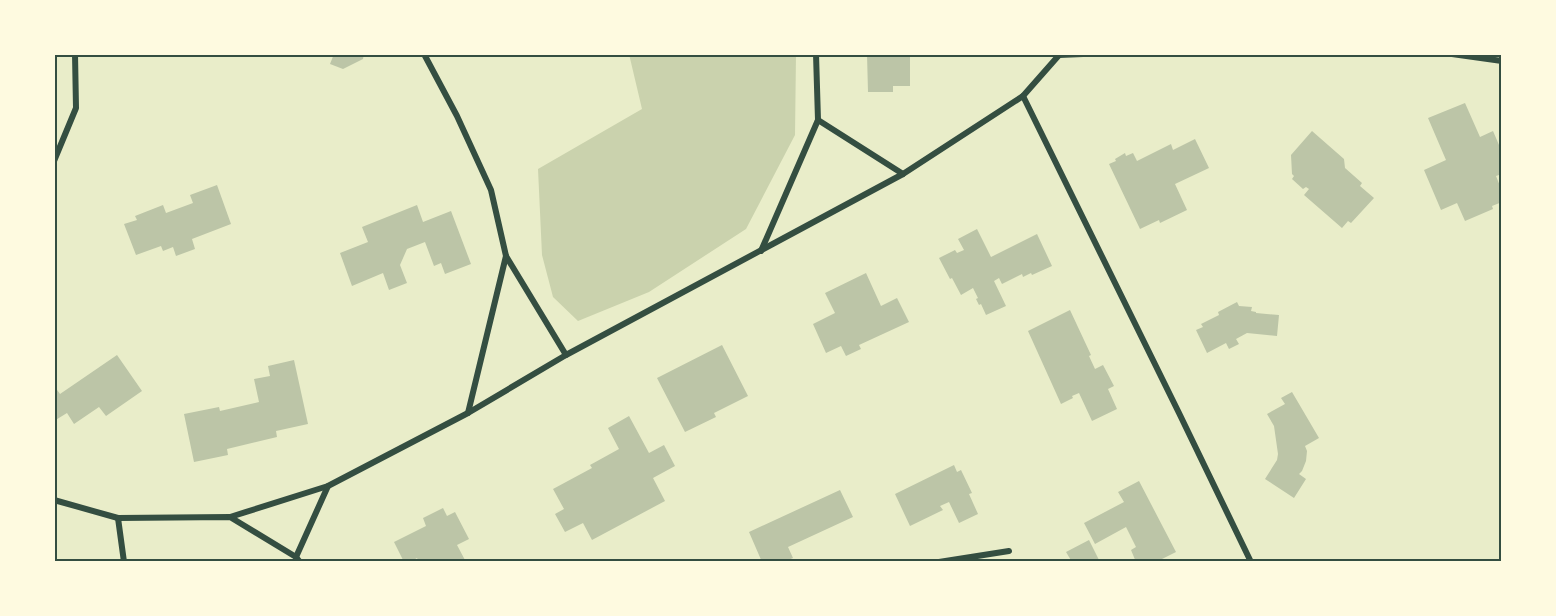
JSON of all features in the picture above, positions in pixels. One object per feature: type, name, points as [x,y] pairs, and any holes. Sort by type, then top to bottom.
[{"type":"street","points":[[54,161],[76,108],[75,54]]},
{"type":"street","points":[[424,54],[457,116],[491,190],[506,256],[566,355]]},
{"type":"street","points":[[760,251],[818,120],[816,54]]},
{"type":"street","points":[[54,500],[118,518],[230,517],[328,486],[468,413],[566,355],[903,174],[1023,96],[1059,55],[1083,54]]},
{"type":"street","points":[[1452,54],[1502,61]]},
{"type":"street","points":[[1023,96],[1251,562]]},
{"type":"street","points":[[818,120],[903,174]]},
{"type":"street","points":[[468,413],[506,256]]},
{"type":"street","points":[[230,517],[298,560],[328,486]]},
{"type":"street","points":[[118,518],[124,562]]},
{"type":"street","points":[[939,562],[1009,551]]},
{"type":"green space","points":[[629,54],[796,54],[795,135],[746,229],[649,292],[578,321],[553,297],[542,255],[538,169],[642,109]]},
{"type":"building","points":[[334,54],[364,54],[363,59],[343,69],[330,64]]},
{"type":"building","points":[[867,54],[910,54],[910,86],[893,86],[893,92],[868,92]]},
{"type":"building","points":[[1465,103],[1480,137],[1493,131],[1502,152],[1502,174],[1496,176],[1502,191],[1502,202],[1492,206],[1493,209],[1465,221],[1457,203],[1441,210],[1424,170],[1446,160],[1428,118]]},
{"type":"building","points":[[1312,131],[1344,159],[1345,168],[1374,198],[1351,223],[1348,221],[1342,228],[1304,195],[1309,189],[1306,187],[1303,189],[1292,179],[1294,176],[1291,155]]},
{"type":"building","points":[[1195,139],[1209,168],[1175,184],[1187,210],[1160,223],[1159,220],[1140,229],[1109,164],[1125,153],[1126,156],[1133,153],[1137,161],[1171,144],[1173,150]]},
{"type":"building","points":[[217,185],[231,224],[192,239],[195,249],[176,256],[173,247],[163,251],[161,246],[136,255],[124,224],[137,220],[135,216],[163,205],[166,213],[193,203],[190,195]]},
{"type":"building","points":[[417,205],[423,222],[451,211],[471,264],[445,274],[441,263],[434,266],[425,242],[407,249],[400,265],[407,283],[389,290],[383,273],[352,286],[340,253],[368,242],[362,227]]},
{"type":"building","points":[[977,229],[991,257],[1037,234],[1052,266],[1032,275],[1031,273],[1023,277],[1022,274],[1002,284],[999,278],[994,281],[1006,306],[986,315],[976,299],[978,298],[973,288],[961,295],[939,258],[955,250],[957,253],[964,250],[958,239]]},
{"type":"building","points":[[866,273],[881,306],[897,298],[909,322],[859,345],[861,349],[846,356],[841,346],[826,353],[813,324],[835,313],[825,293]]},
{"type":"building","points":[[1237,302],[1239,306],[1252,307],[1251,311],[1256,313],[1279,315],[1277,336],[1247,333],[1236,339],[1239,344],[1229,349],[1226,343],[1207,353],[1196,330],[1203,327],[1201,324],[1219,315],[1218,312]]},
{"type":"building","points":[[1070,310],[1095,369],[1103,365],[1114,386],[1108,389],[1117,409],[1092,421],[1079,393],[1061,404],[1028,331]]},
{"type":"building","points":[[722,345],[748,396],[714,413],[716,417],[685,432],[657,378]]},
{"type":"building","points":[[117,355],[142,391],[106,416],[99,407],[74,424],[67,413],[54,421],[54,388],[60,394]]},
{"type":"building","points":[[294,360],[308,424],[276,431],[277,437],[227,449],[228,455],[194,462],[184,414],[219,407],[220,411],[259,402],[254,379],[270,376],[268,366]]},
{"type":"building","points":[[1292,392],[1319,438],[1305,446],[1306,461],[1299,474],[1306,479],[1294,498],[1265,479],[1277,460],[1278,454],[1274,426],[1267,414],[1285,404],[1281,398]]},
{"type":"building","points":[[629,416],[649,453],[664,445],[675,466],[653,478],[665,501],[592,540],[583,523],[565,532],[555,514],[564,509],[553,489],[592,468],[590,465],[619,449],[608,428]]},
{"type":"building","points":[[954,465],[957,472],[961,470],[972,493],[969,494],[978,514],[959,523],[949,502],[940,506],[943,510],[910,526],[895,494]]},
{"type":"building","points":[[1139,481],[1176,552],[1156,562],[1136,562],[1131,550],[1136,547],[1126,527],[1095,544],[1084,523],[1124,502],[1118,492]]},
{"type":"building","points":[[840,490],[853,517],[788,547],[793,558],[783,562],[762,562],[749,532]]},
{"type":"building","points":[[443,508],[447,516],[455,512],[469,539],[457,545],[466,562],[419,562],[417,558],[404,562],[394,542],[426,526],[423,518]]},
{"type":"building","points":[[1089,540],[1100,562],[1072,562],[1066,552]]}]
